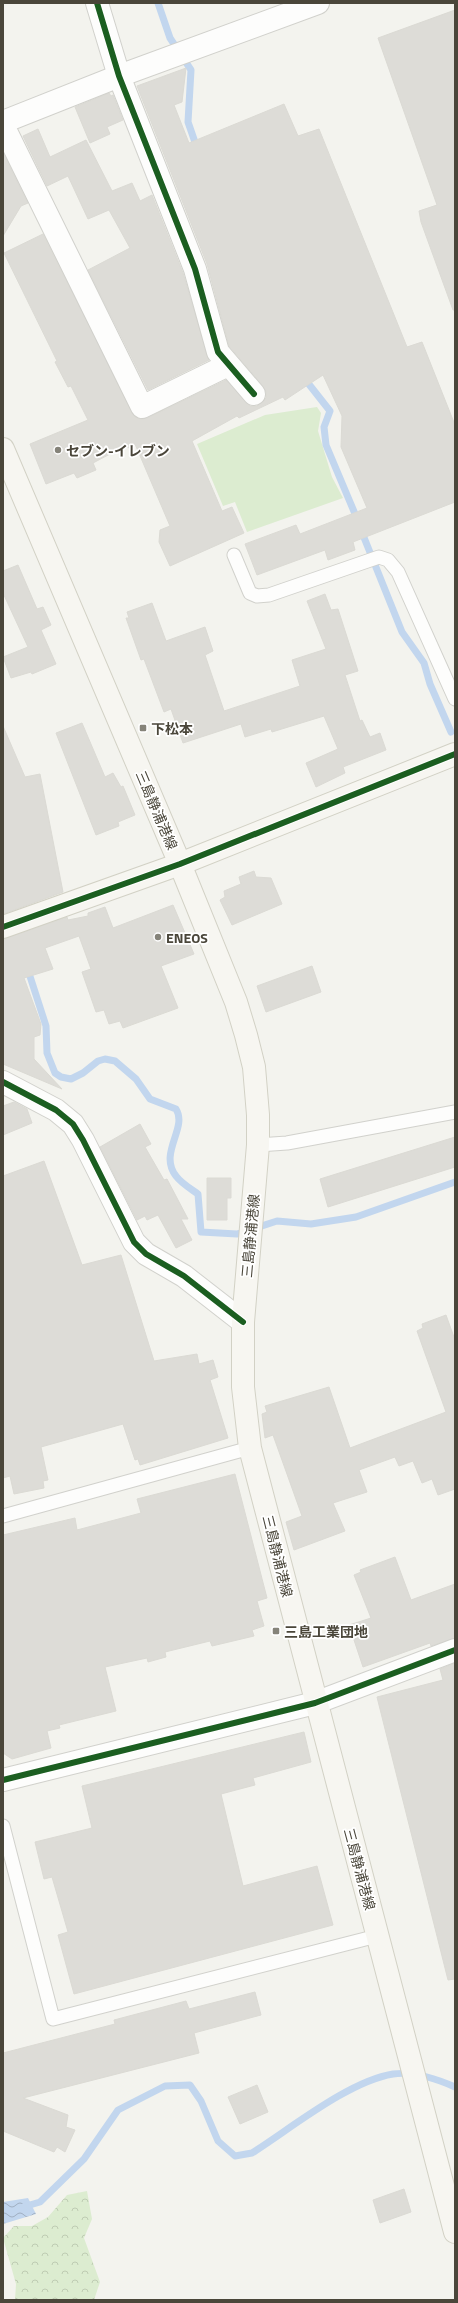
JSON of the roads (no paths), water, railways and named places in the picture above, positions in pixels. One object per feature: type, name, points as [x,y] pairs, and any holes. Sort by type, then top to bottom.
[{"type":"main road","name":"三島静浦港線","points":[[3,449],[180,864],[236,1002],[246,1035],[254,1067],[258,1115],[258,1145],[243,1322],[243,1387],[250,1448],[415,2087],[455,2232]]},
{"type":"main road","points":[[15,923],[180,864],[455,754]]},
{"type":"street","points":[[97,3],[119,76],[194,269],[218,352],[254,394]]},
{"type":"street","points":[[3,122],[119,76],[318,3]]},
{"type":"street","points":[[3,125],[142,407],[228,365]]},
{"type":"street","points":[[3,1082],[56,1110],[73,1124],[83,1140],[134,1242],[146,1254],[184,1276],[243,1322]]},
{"type":"street","points":[[3,1780],[316,1703],[455,1650]]},
{"type":"lane","points":[[234,555],[250,593],[257,596],[269,595],[374,559],[388,560],[398,572],[455,699]]},
{"type":"lane","points":[[258,1145],[287,1143],[455,1112]]},
{"type":"lane","points":[[3,1516],[250,1448]]},
{"type":"lane","points":[[3,1826],[53,2019],[377,1936]]},
{"type":"water","points":[[28,2198],[36,2214],[3,2224],[3,2202]]},
{"type":"waterway","points":[[158,3],[170,38],[191,70],[188,122],[197,148]]},
{"type":"waterway","points":[[304,378],[330,411],[324,427],[326,445],[358,521]]},
{"type":"waterway","points":[[361,530],[402,632],[424,663],[430,684],[451,732]]},
{"type":"waterway","points":[[27,967],[46,1026],[47,1053],[55,1073],[61,1077],[71,1079],[83,1073],[98,1061],[105,1059],[115,1061],[136,1079],[150,1099],[176,1109],[179,1116],[179,1124],[171,1150],[171,1167],[176,1176],[186,1186],[198,1194],[201,1232],[237,1234],[277,1221],[311,1224],[356,1217],[455,1182]]},
{"type":"waterway","points":[[23,2207],[40,2202],[84,2159],[118,2110],[165,2086],[190,2085],[201,2101],[218,2141],[235,2156],[252,2153],[320,2107],[376,2078],[401,2073],[441,2081],[455,2087]]},
{"type":"place","name":"セブン-イレブン","points":[[58,450]]},
{"type":"place","name":"下松本","points":[[143,728]]},
{"type":"place","name":"ENEOS","points":[[158,937]]},
{"type":"place","name":"三島工業団地","points":[[276,1631]]}]
